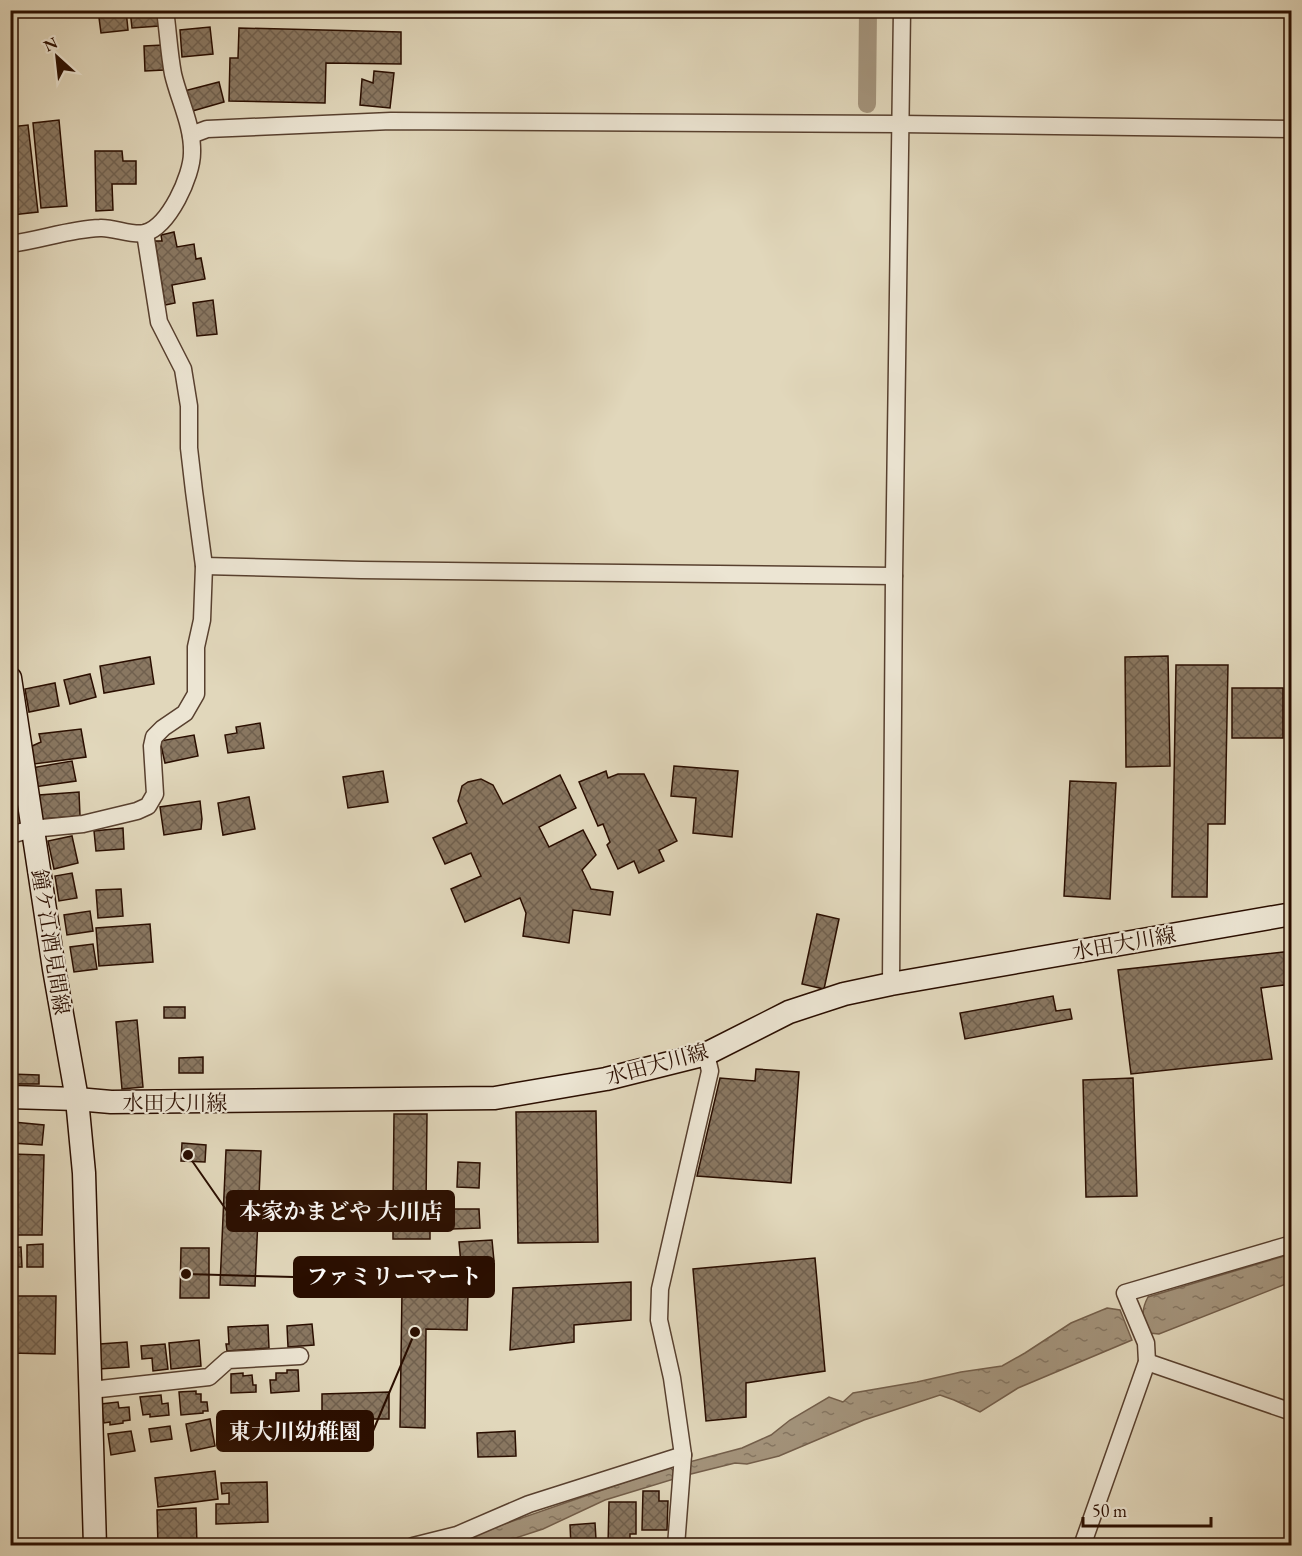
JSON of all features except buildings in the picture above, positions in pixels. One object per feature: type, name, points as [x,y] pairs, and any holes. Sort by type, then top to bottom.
[{"type":"main road","name":"鐘ケ江酒見間線","points":[[10,678],[21,832],[54,969],[77,1099]]},
{"type":"main road","name":"水田大川線","points":[[10,1097],[123,1102],[495,1098],[606,1079],[706,1054],[789,1012],[844,994],[1292,914]]},
{"type":"main road","points":[[77,1099],[84,1173],[95,1545]]},
{"type":"street","points":[[10,244],[32,242],[102,227],[122,232],[145,233],[156,226],[169,212],[187,178],[192,155],[190,135],[173,73],[165,10]]},
{"type":"street","points":[[891,984],[902,10]]},
{"type":"street","points":[[190,135],[207,129],[391,121],[1292,129]]},
{"type":"street","points":[[21,832],[83,824],[137,811],[148,806],[155,794],[152,746],[154,737],[185,713],[196,693],[196,647],[202,620],[204,566],[189,448],[189,406],[183,369],[159,322],[145,233]]},
{"type":"street","points":[[204,566],[894,576]]},
{"type":"street","points":[[676,1545],[683,1455],[672,1378],[659,1320],[660,1289],[710,1071],[706,1054]]},
{"type":"street","points":[[1082,1545],[1147,1362],[1146,1342],[1125,1293],[1292,1244]]},
{"type":"street","points":[[91,1390],[209,1377],[228,1360],[300,1356]]},
{"type":"street","points":[[1147,1362],[1292,1412]]},
{"type":"street","points":[[413,1545],[457,1535],[529,1504],[683,1455]]},
{"type":"water","points":[[1291,1254],[1291,1282],[1159,1334],[1149,1333],[1143,1315],[1148,1297]]},
{"type":"water","points":[[1107,1308],[1120,1310],[1132,1340],[1018,1388],[980,1412],[940,1395],[864,1420],[779,1456],[747,1464],[735,1463],[687,1475],[689,1462],[742,1448],[771,1435],[790,1420],[829,1397],[843,1402],[853,1393],[1002,1366],[1071,1323]]},
{"type":"water","points":[[669,1467],[674,1471],[674,1479],[605,1500],[543,1529],[494,1545],[441,1546]]},
{"type":"waterway","points":[[867,104],[868,10]]},
{"type":"place","name":"本家かまどや 大川店","points":[[188,1155]]},
{"type":"place","name":"ファミリーマート","points":[[186,1274]]},
{"type":"place","name":"東大川幼稚園","points":[[415,1332]]}]
